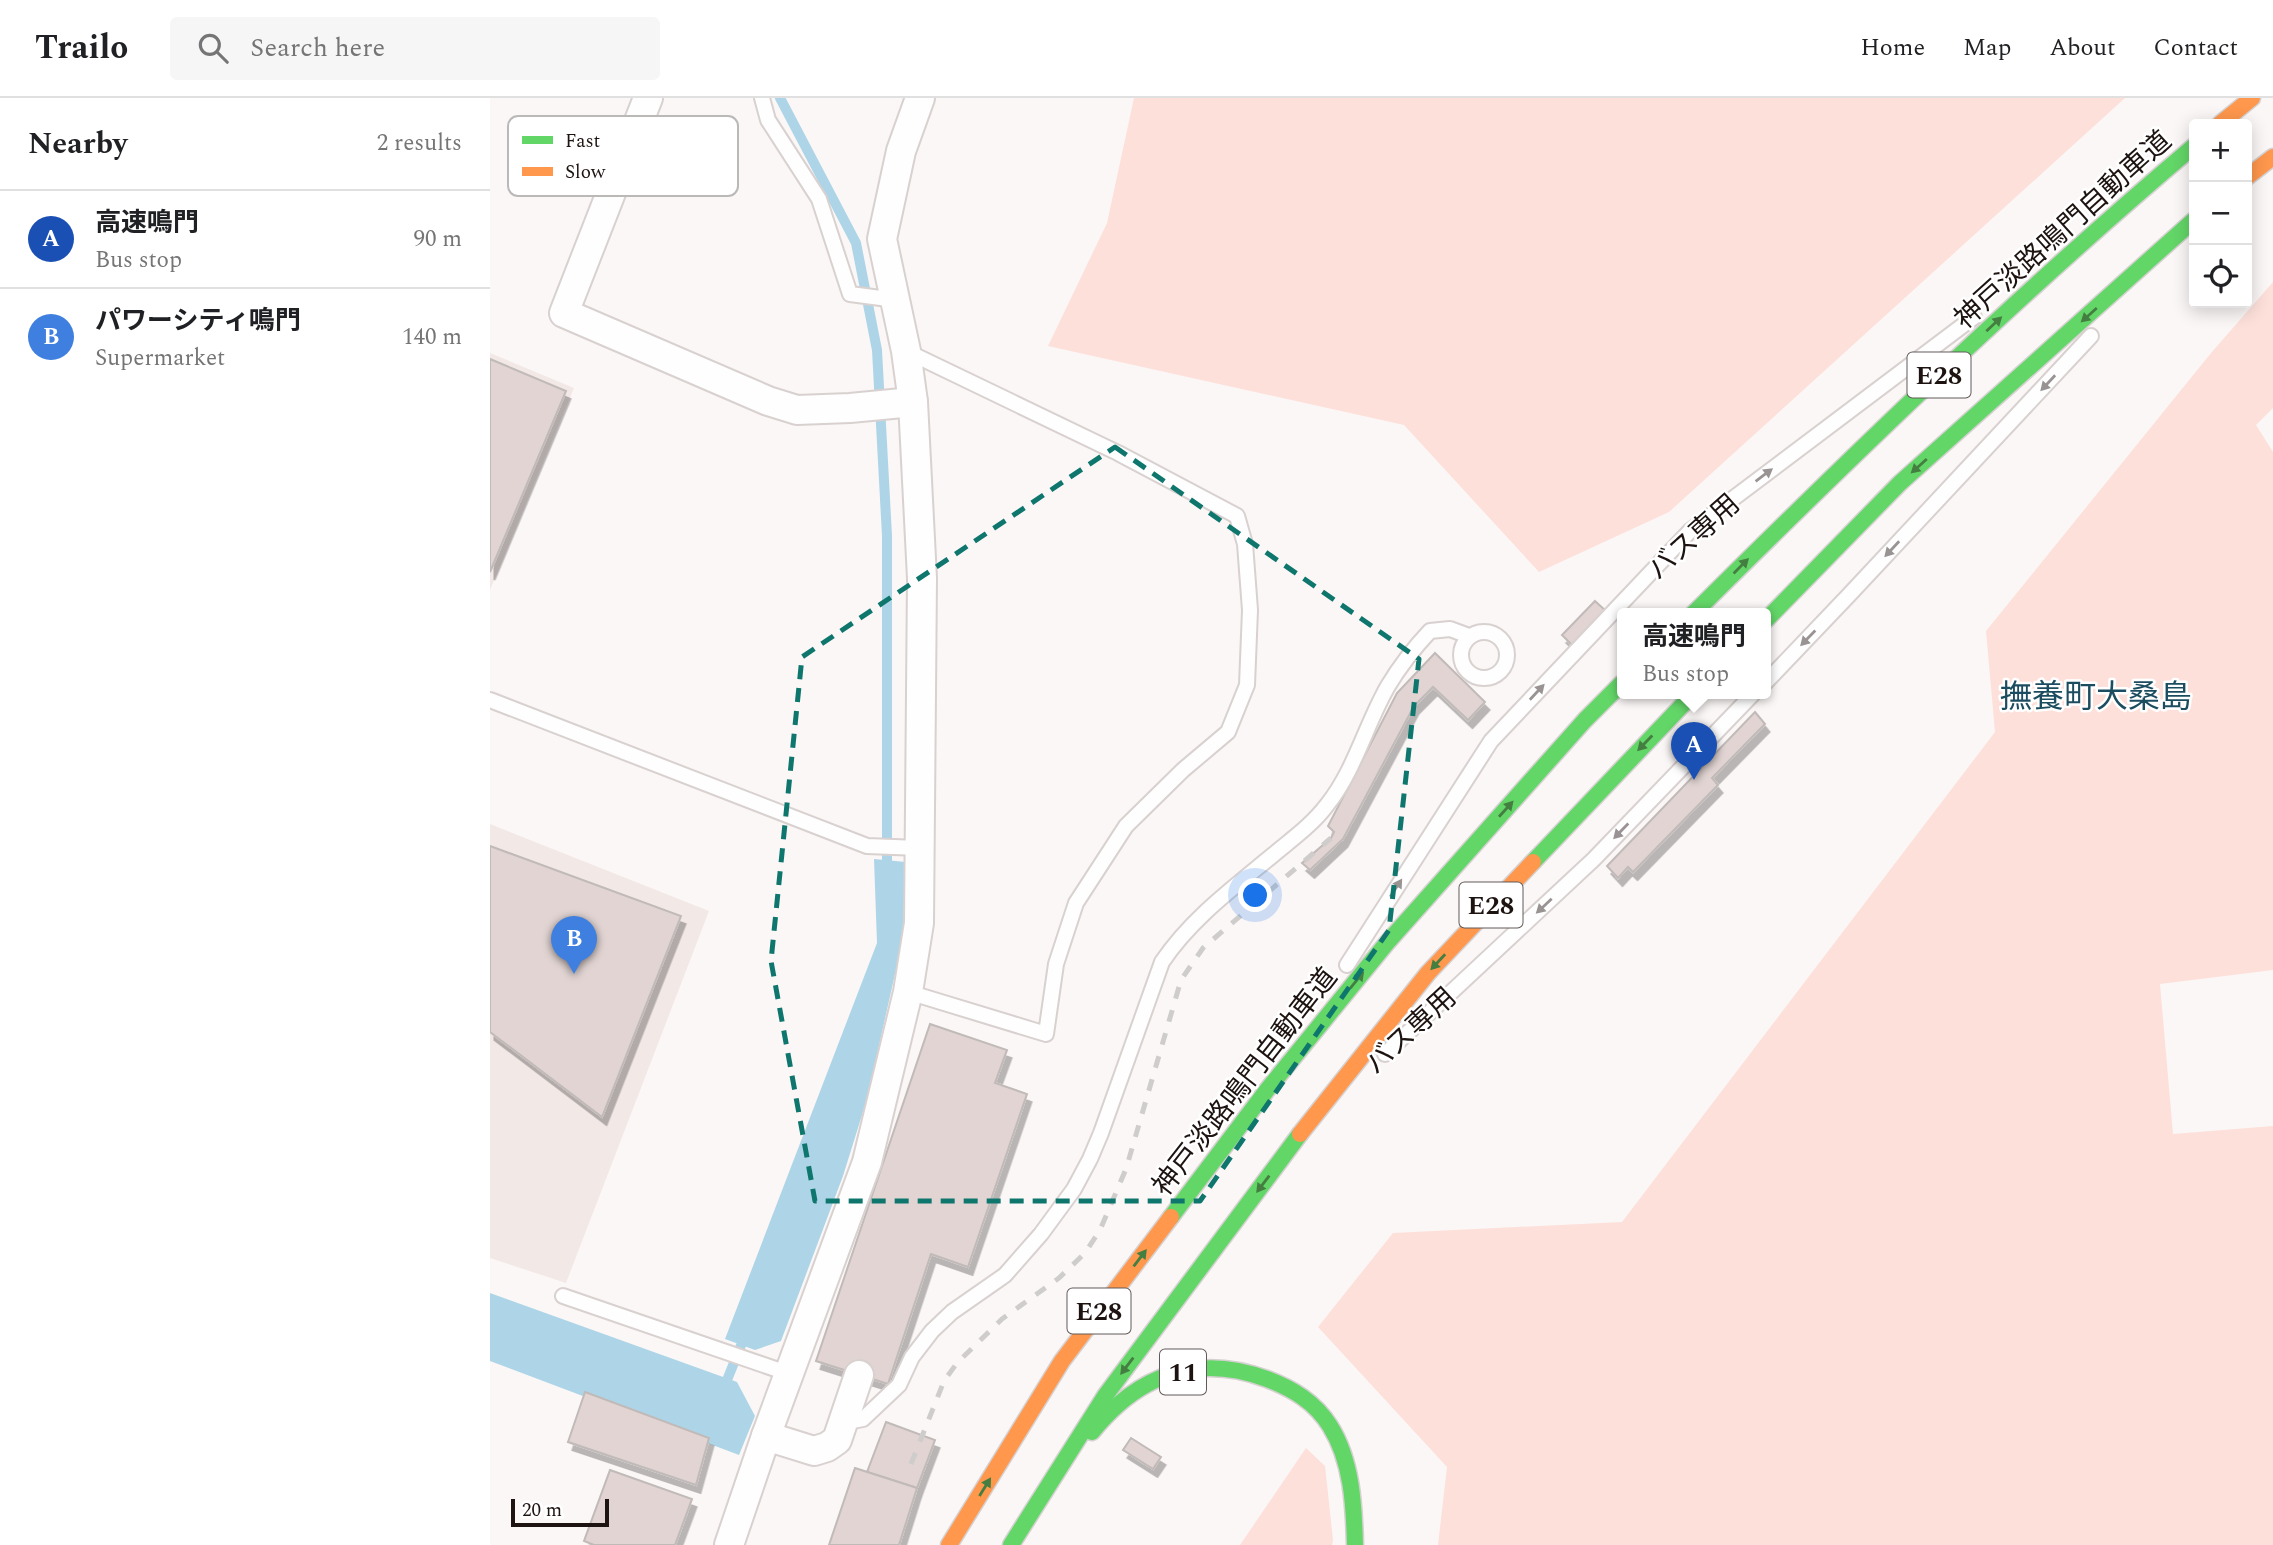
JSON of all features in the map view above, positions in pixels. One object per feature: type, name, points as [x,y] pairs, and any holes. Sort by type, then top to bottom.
[{"type":"main road","points":[[2226,119],[2252,98]]},
{"type":"main road","name":"神戸淡路鳴門自動車道","points":[[1699,608],[1874,435],[2116,210],[2189,149]]},
{"type":"main road","points":[[2252,173],[2273,158]]},
{"type":"main road","name":"E28","points":[[1771,615],[1900,483],[2189,227]]},
{"type":"main road","name":"神戸淡路鳴門自動車道","points":[[949,1545],[1062,1361],[1267,1090],[1386,944],[1585,720],[1617,688]]},
{"type":"main road","name":"E28","points":[[1012,1545],[1105,1396],[1304,1129],[1428,973],[1688,699]]},
{"type":"main road","name":"11","points":[[1026,1545],[1041,1505],[1098,1423],[1127,1398],[1161,1376],[1206,1367],[1251,1373],[1292,1388],[1320,1412],[1342,1450],[1354,1499],[1355,1545]]},
{"type":"street","points":[[641,116],[648,98]]},
{"type":"street","points":[[729,1545],[766,1436],[867,1162],[908,992],[919,923],[922,578],[913,402],[906,351],[882,239],[901,151],[920,98]]},
{"type":"street","points":[[610,196],[564,313],[768,401],[797,410],[913,402]]},
{"type":"street","points":[[766,1436],[814,1451],[827,1447],[837,1440],[859,1375]]},
{"type":"lane","points":[[762,98],[768,120],[819,199],[850,294],[896,300]]},
{"type":"lane","points":[[2007,292],[2116,210]]},
{"type":"lane","points":[[1771,676],[1859,585],[2189,229]]},
{"type":"lane","name":"バス専用","points":[[1267,1090],[1491,741],[1690,531],[1985,309]]},
{"type":"lane","points":[[906,351],[1118,453],[1237,516],[1245,544],[1250,610],[1247,685],[1228,732],[1183,771],[1126,827],[1076,903],[1056,964],[1046,1034],[908,992]]},
{"type":"lane","points":[[842,1423],[863,1419],[899,1385],[912,1357],[932,1331],[952,1312],[1005,1275],[1041,1234],[1074,1189],[1101,1133],[1162,962],[1177,939],[1221,898],[1312,823],[1329,803],[1388,687],[1412,650],[1430,631],[1450,629],[1469,636]]},
{"type":"lane","name":"バス専用","points":[[1304,1129],[1594,859],[1748,699]]},
{"type":"lane","points":[[490,701],[867,846],[920,848]]},
{"type":"lane","points":[[564,1296],[790,1374]]},
{"type":"highlighted area","points":[[1115,447],[1419,659],[1389,930],[1200,1201],[815,1201],[771,961],[802,657]]},
{"type":"shaded area","points":[[1134,98],[2125,98],[1669,512],[1539,572],[1404,425],[1048,346],[1107,223]]},
{"type":"shaded area","points":[[2273,282],[2273,408],[2256,425],[2273,452],[2273,970],[2160,984],[2173,1134],[2273,1126],[2273,1545],[1438,1545],[1447,1467],[1318,1327],[1393,1233],[1622,1222],[1995,732],[1986,631]]},
{"type":"shaded area","points":[[490,353],[574,388],[490,590]]},
{"type":"shaded area","points":[[490,824],[709,911],[566,1283],[490,1258]]},
{"type":"shaded area","points":[[1306,1448],[1325,1466],[1332,1545],[1240,1545]]},
{"type":"water","points":[[874,859],[906,862],[904,934],[867,1099],[843,1176],[781,1341],[755,1350],[725,1339],[877,943]]},
{"type":"water","points":[[490,1293],[737,1382],[755,1416],[739,1455],[490,1361]]},
{"type":"building","points":[[490,359],[566,391],[490,572]]},
{"type":"building","points":[[1595,601],[1606,611],[1572,645],[1562,635]]},
{"type":"building","points":[[1435,653],[1485,702],[1468,720],[1433,687],[1414,706],[1343,839],[1310,870],[1302,863],[1331,838],[1334,832],[1328,826],[1397,693]]},
{"type":"building","points":[[1755,712],[1765,724],[1712,778],[1718,785],[1633,872],[1628,867],[1618,878],[1607,866]]},
{"type":"building","points":[[490,846],[681,916],[602,1117],[490,1032]]},
{"type":"building","points":[[930,1024],[1007,1050],[995,1083],[1027,1094],[968,1267],[931,1254],[888,1384],[816,1361]]},
{"type":"building","points":[[585,1392],[709,1438],[696,1485],[568,1442]]},
{"type":"building","points":[[886,1422],[935,1440],[917,1488],[867,1472]]},
{"type":"building","points":[[1131,1438],[1161,1457],[1153,1469],[1123,1450]]},
{"type":"building","points":[[855,1468],[917,1488],[899,1545],[829,1545]]},
{"type":"building","points":[[610,1470],[692,1499],[675,1545],[594,1545],[584,1541]]},
{"type":"waterway","points":[[780,98],[856,243],[877,350],[887,536],[887,871]]},
{"type":"waterway","points":[[723,1390],[746,1333]]},
{"type":"railway","points":[[911,1464],[944,1381],[957,1363],[1002,1319],[1059,1278],[1085,1253],[1100,1230],[1126,1169],[1181,980],[1203,948],[1331,838]]},
{"type":"traffic: fast","points":[[1699,608],[1939,375],[2189,150]]},
{"type":"traffic: fast","points":[[1771,615],[1900,483],[2189,224]]},
{"type":"traffic: fast","points":[[1171,1217],[1267,1090],[1386,944],[1585,720],[1617,688]]},
{"type":"traffic: fast","points":[[1533,862],[1688,699]]},
{"type":"traffic: fast","points":[[1011,1545],[1105,1396],[1300,1134]]},
{"type":"traffic: fast","points":[[1092,1432],[1129,1396],[1170,1374],[1217,1368],[1241,1371],[1277,1383],[1310,1403],[1330,1426],[1337,1440],[1350,1484],[1355,1545]]},
{"type":"traffic: slow","points":[[2226,119],[2252,98]]},
{"type":"traffic: slow","points":[[2252,173],[2273,157]]},
{"type":"traffic: slow","points":[[1300,1134],[1428,973],[1533,862]]},
{"type":"traffic: slow","points":[[949,1545],[1062,1361],[1171,1217]]},
{"type":"place","name":"高速鳴門","points":[[1694,780]]},
{"type":"place","name":"パワーシティ鳴門","points":[[574,974]]},
{"type":"district","name":"撫養町大桑島","points":[[2096,696]]}]
